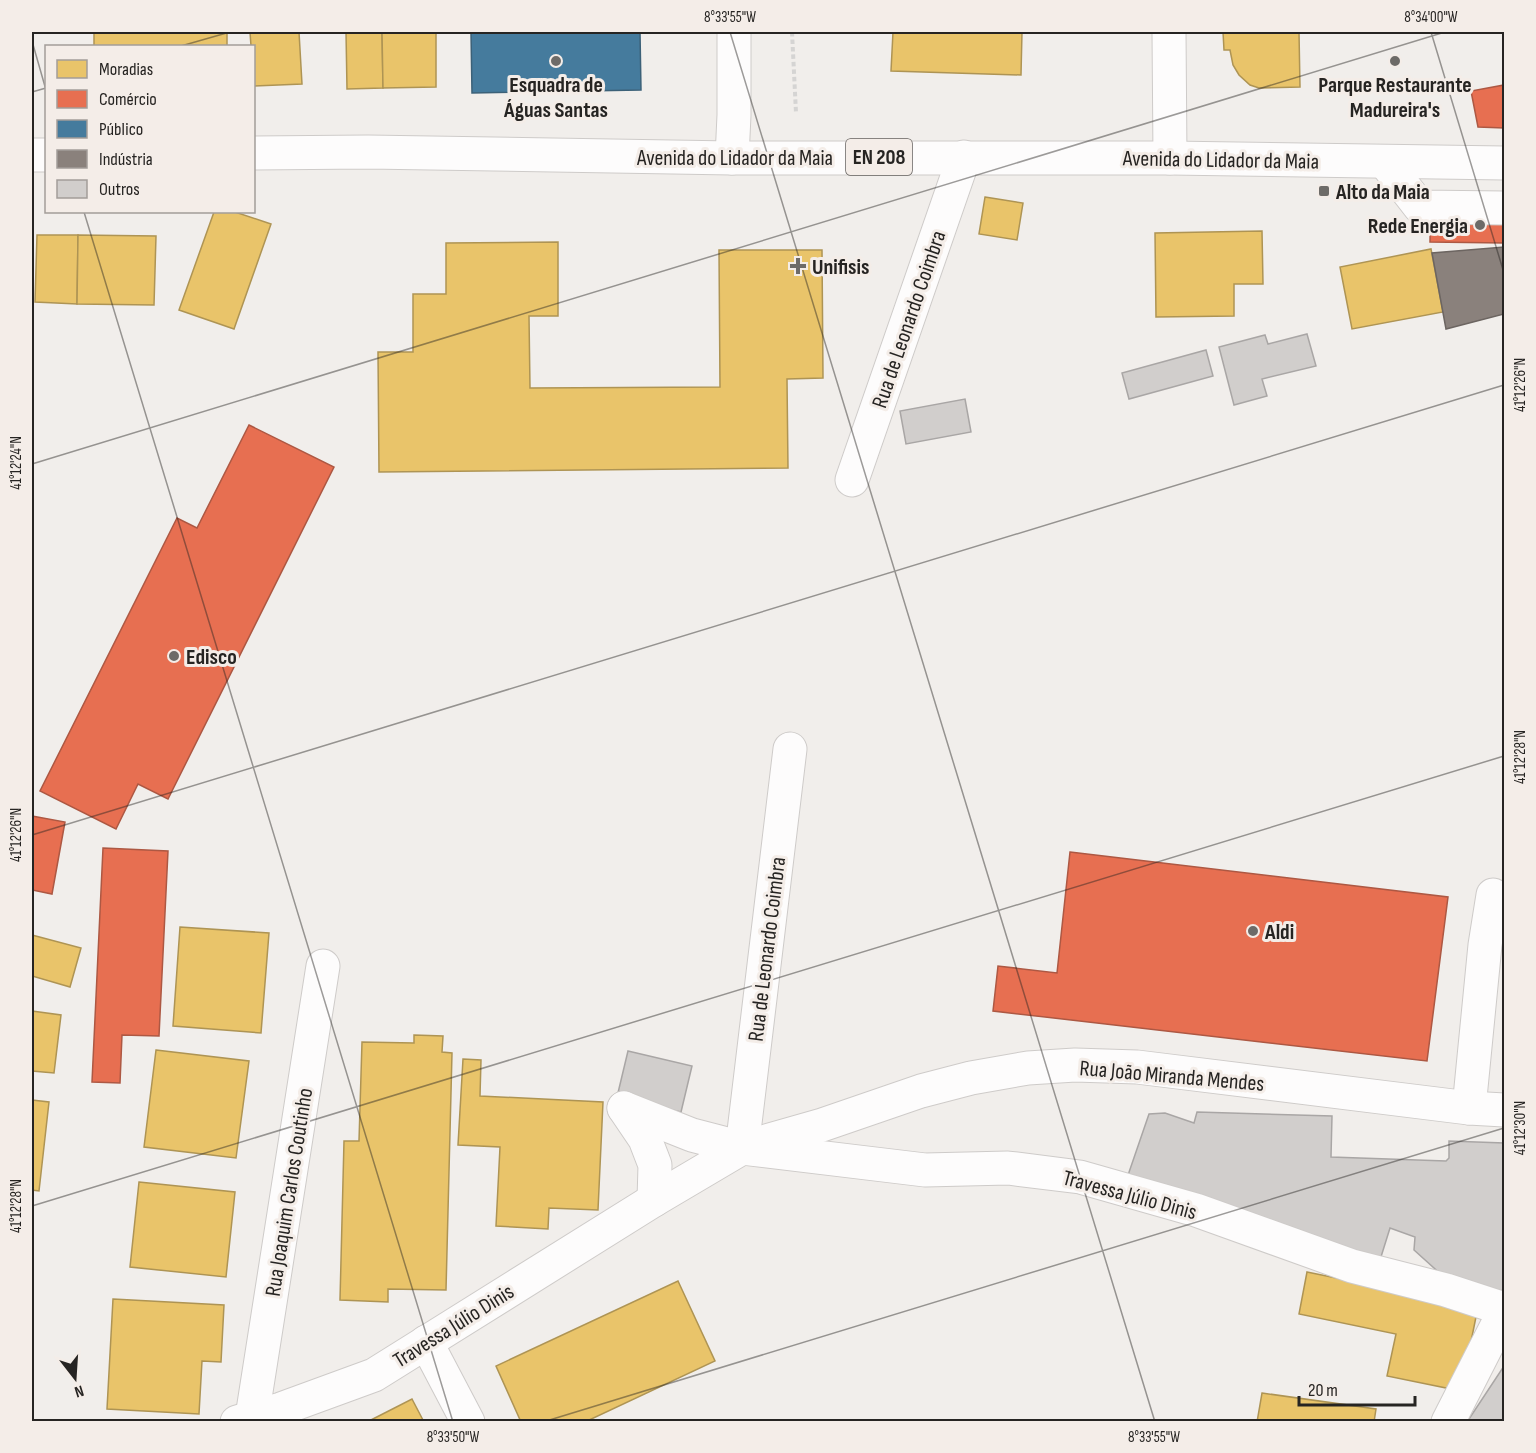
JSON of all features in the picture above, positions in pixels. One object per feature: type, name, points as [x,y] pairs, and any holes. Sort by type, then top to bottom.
[{"type":"street","points":[[732,158],[735,115],[734,32]]},
{"type":"street","points":[[1169,32],[1170,158]]},
{"type":"street","name":"Avenida do Lidador da Maia","points":[[255,153],[368,152],[732,158],[1170,158],[1504,164]]},
{"type":"street","name":"Rua de Leonardo Coimbra","points":[[852,480],[964,157]]},
{"type":"street","points":[[1385,162],[1420,207],[1504,208]]},
{"type":"street","name":"Rua de Leonardo Coimbra","points":[[742,1148],[790,749]]},
{"type":"street","points":[[1469,1108],[1485,945],[1493,895]]},
{"type":"street","name":"Rua Joaquim Carlos Coutinho","points":[[245,1419],[323,966]]},
{"type":"street","name":"Rua João Miranda Mendes","points":[[742,1148],[822,1125],[921,1091],[971,1078],[1028,1068],[1075,1065],[1137,1067],[1469,1108],[1504,1110]]},
{"type":"street","name":"Travessa Júlio Dinis","points":[[654,1200],[655,1165],[645,1139],[624,1108],[692,1135],[742,1148],[925,1170],[1008,1168],[1080,1177],[1196,1210],[1352,1266],[1446,1290],[1504,1311]]},
{"type":"street","name":"Travessa Júlio Dinis","points":[[245,1419],[281,1409],[374,1375],[654,1200],[742,1148]]},
{"type":"street","points":[[1448,1422],[1504,1311]]},
{"type":"street","points":[[426,1342],[468,1422]]},
{"type":"path","points":[[792,32],[796,113]]},
{"type":"building: Moradias","points":[[94,32],[227,32],[227,45],[94,45]]},
{"type":"building: Moradias","points":[[250,32],[299,32],[302,84],[255,86],[255,45],[251,45]]},
{"type":"building: Moradias","points":[[346,32],[382,32],[383,88],[347,89]]},
{"type":"building: Moradias","points":[[382,32],[436,32],[436,87],[383,88]]},
{"type":"building: Moradias","points":[[893,32],[1022,32],[1021,75],[891,71]]},
{"type":"building: Moradias","points":[[1223,32],[1299,32],[1300,87],[1259,88],[1250,85],[1239,75],[1233,65],[1230,50],[1224,50]]},
{"type":"building: Moradias","points":[[985,197],[1023,203],[1017,240],[979,234]]},
{"type":"building: Moradias","points":[[214,213],[238,213],[271,224],[234,329],[179,310]]},
{"type":"building: Moradias","points":[[1262,231],[1263,284],[1234,284],[1234,316],[1156,317],[1155,233]]},
{"type":"building: Moradias","points":[[37,235],[78,235],[77,304],[35,302]]},
{"type":"building: Moradias","points":[[78,235],[156,236],[154,305],[77,304]]},
{"type":"building: Moradias","points":[[558,242],[558,316],[529,316],[530,388],[720,387],[719,250],[822,250],[823,378],[787,379],[788,468],[379,472],[378,352],[413,352],[413,294],[446,294],[446,243]]},
{"type":"building: Moradias","points":[[1431,249],[1443,312],[1352,329],[1340,267]]},
{"type":"building: Moradias","points":[[180,927],[269,933],[261,1033],[173,1026]]},
{"type":"building: Moradias","points":[[32,935],[81,948],[70,987],[32,976]]},
{"type":"building: Moradias","points":[[32,1011],[61,1015],[54,1073],[32,1071]]},
{"type":"building: Moradias","points":[[414,1035],[443,1036],[442,1052],[452,1053],[446,1290],[388,1289],[388,1302],[340,1300],[344,1141],[359,1141],[362,1042],[414,1043]]},
{"type":"building: Moradias","points":[[156,1050],[249,1061],[236,1158],[144,1147]]},
{"type":"building: Moradias","points":[[463,1059],[481,1060],[480,1096],[603,1102],[598,1210],[549,1208],[548,1229],[496,1226],[500,1147],[458,1145]]},
{"type":"building: Moradias","points":[[32,1100],[49,1102],[39,1191],[32,1190]]},
{"type":"building: Moradias","points":[[139,1182],[235,1192],[226,1277],[130,1267]]},
{"type":"building: Moradias","points":[[1307,1272],[1478,1307],[1461,1391],[1387,1376],[1396,1334],[1299,1314]]},
{"type":"building: Moradias","points":[[678,1281],[715,1361],[585,1422],[521,1422],[496,1366]]},
{"type":"building: Moradias","points":[[113,1299],[224,1305],[221,1362],[202,1361],[199,1414],[107,1409]]},
{"type":"building: Moradias","points":[[1262,1393],[1376,1409],[1374,1422],[1257,1422]]},
{"type":"building: Moradias","points":[[412,1399],[424,1422],[367,1422]]},
{"type":"building: Comércio","points":[[1504,85],[1504,128],[1478,127],[1471,91]]},
{"type":"building: Comércio","points":[[1431,192],[1504,193],[1504,243],[1430,242]]},
{"type":"building: Comércio","name":"Edisco","points":[[249,425],[334,467],[168,799],[138,784],[116,829],[40,791],[177,518],[197,528]]},
{"type":"building: Comércio","points":[[32,816],[65,822],[52,894],[32,890]]},
{"type":"building: Comércio","points":[[103,848],[168,851],[159,1036],[122,1035],[120,1083],[92,1082]]},
{"type":"building: Comércio","name":"Aldi","points":[[1070,852],[1448,897],[1427,1061],[993,1011],[998,966],[1057,973]]},
{"type":"building: Público","name":"Esquadra de Águas Santas","points":[[471,32],[640,32],[641,90],[472,93]]},
{"type":"building: Indústria","points":[[1504,247],[1504,314],[1446,329],[1432,253]]},
{"type":"building: Outros","points":[[1307,334],[1316,366],[1262,379],[1267,396],[1234,405],[1219,347],[1265,335],[1268,344]]},
{"type":"building: Outros","points":[[1206,350],[1213,376],[1129,399],[1122,373]]},
{"type":"building: Outros","points":[[965,399],[971,432],[906,444],[900,411]]},
{"type":"building: Outros","points":[[628,1051],[692,1066],[681,1112],[617,1097]]},
{"type":"building: Outros","points":[[1197,1112],[1332,1116],[1331,1157],[1446,1161],[1449,1158],[1449,1141],[1504,1143],[1504,1288],[1494,1300],[1454,1286],[1414,1250],[1415,1237],[1390,1228],[1380,1260],[1126,1181],[1149,1114],[1165,1113],[1194,1123]]},
{"type":"building: Outros","points":[[1504,1366],[1504,1422],[1467,1422]]},
{"type":"place","name":"Esquadra de Águas Santas","points":[[556,61]]},
{"type":"place","name":"Parque Restaurante Madureira's","points":[[1395,61]]},
{"type":"place","name":"Alto da Maia","points":[[1324,191]]},
{"type":"place","name":"Rede Energia","points":[[1480,225]]},
{"type":"place","name":"Unifisis","points":[[798,266]]},
{"type":"place","name":"Edisco","points":[[174,656]]},
{"type":"place","name":"Aldi","points":[[1253,931]]}]
